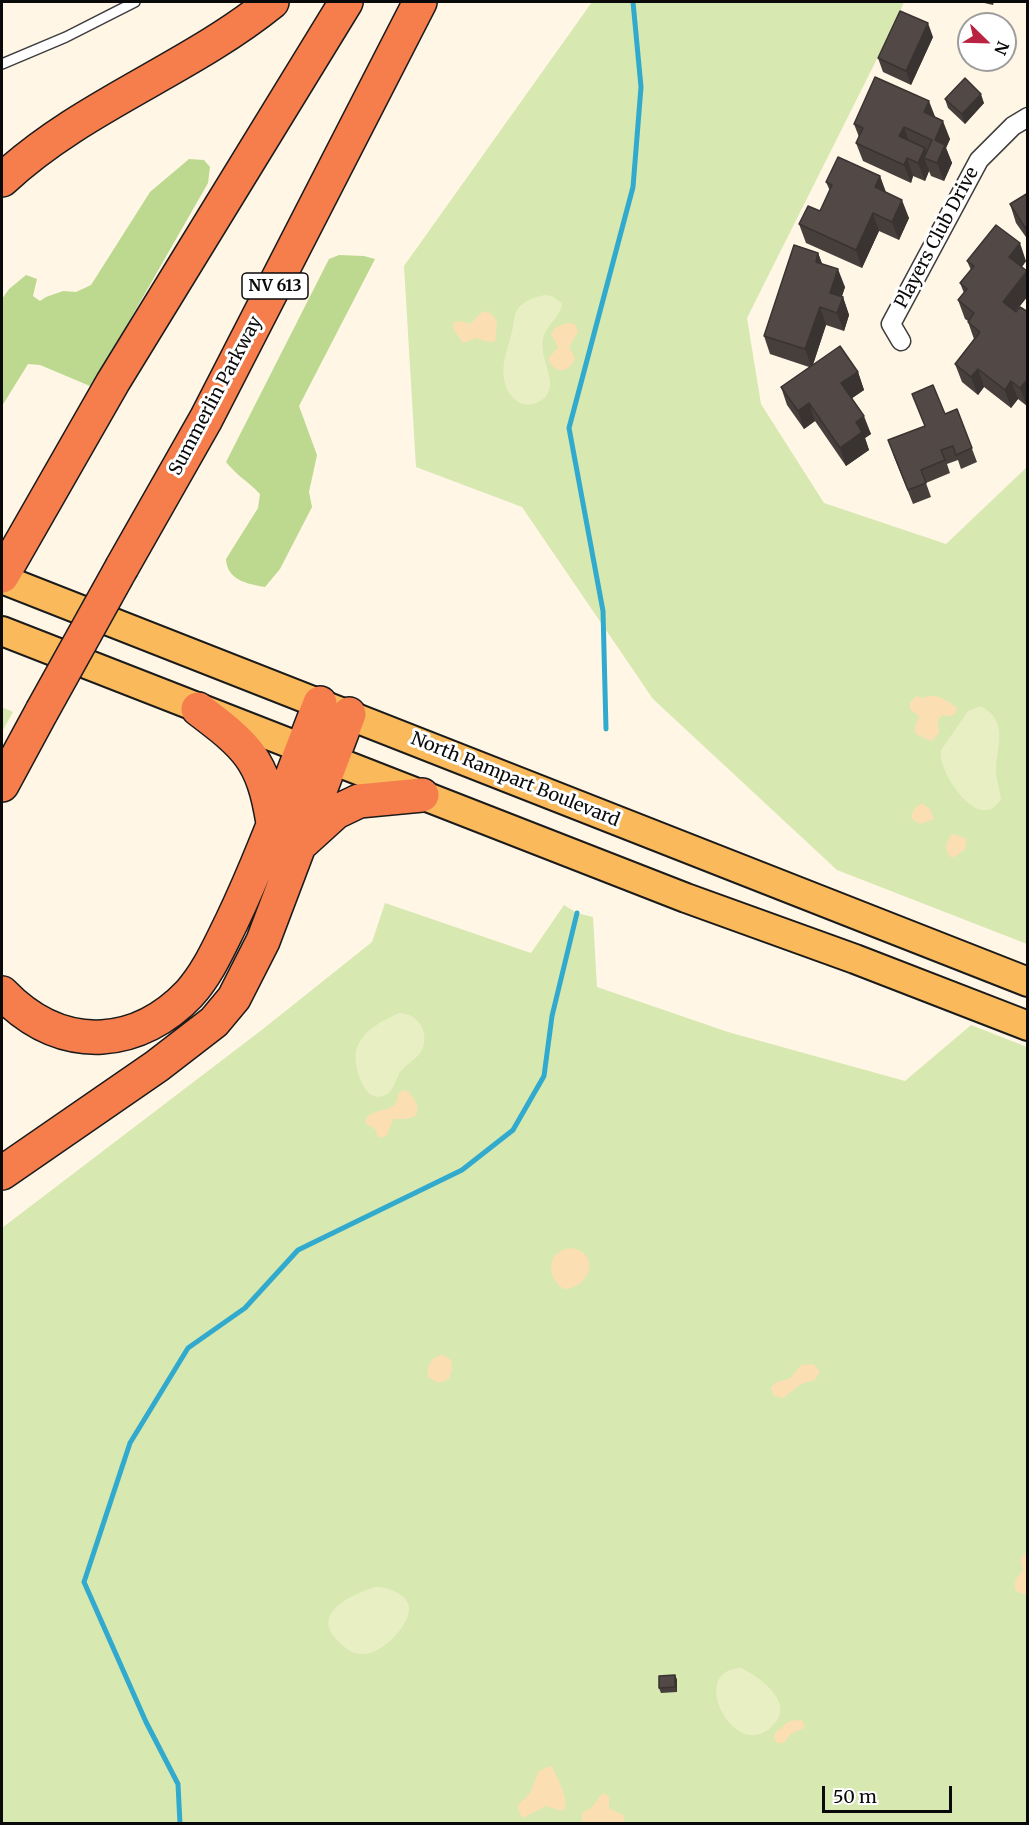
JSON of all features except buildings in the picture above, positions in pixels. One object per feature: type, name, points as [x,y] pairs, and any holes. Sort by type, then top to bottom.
[{"type":"highway","points":[[2,180],[49,141],[208,47],[272,2]]},
{"type":"highway","points":[[2,577],[113,382],[346,2]]},
{"type":"highway","name":"Summerlin Parkway","points":[[2,785],[206,419],[420,2]]},
{"type":"highway","points":[[198,708],[228,732],[259,767],[267,790],[273,822]]},
{"type":"highway","points":[[2,993],[14,1006],[36,1021],[62,1033],[91,1038],[124,1034],[159,1019],[173,1010],[190,992],[212,962],[245,894],[273,822],[316,755],[334,709]]},
{"type":"highway","points":[[2,1173],[157,1066],[214,1022],[234,998],[263,941],[301,843],[316,755]]},
{"type":"highway","points":[[301,843],[336,812],[359,801],[422,795]]},
{"type":"main road","name":"North Rampart Boulevard","points":[[2,577],[1028,982]]},
{"type":"main road","points":[[2,631],[686,898],[855,959],[1028,1026]]},
{"type":"street","name":"Players Club Drive","points":[[901,341],[891,324],[979,159],[1012,126],[1028,117]]},
{"type":"lane","points":[[2,64],[66,37],[135,2]]},
{"type":"green space","points":[[592,2],[904,2],[747,318],[761,404],[824,503],[946,544],[1027,467],[1027,944],[837,870],[653,699],[522,507],[416,467],[404,266]]},
{"type":"green space","points":[[189,159],[204,160],[210,167],[208,183],[95,381],[90,386],[40,365],[28,364],[2,406],[2,299],[9,289],[26,275],[37,279],[33,296],[40,301],[63,291],[76,292],[91,285],[150,192]]},
{"type":"green space","points":[[339,255],[375,259],[299,406],[317,455],[309,492],[312,507],[280,569],[265,587],[251,584],[239,580],[230,572],[226,559],[258,508],[260,494],[226,462],[329,259]]},
{"type":"green space","points":[[545,295],[552,296],[562,303],[559,313],[547,329],[542,346],[550,388],[542,400],[525,405],[515,400],[507,390],[503,372],[504,363],[517,310],[530,300]]},
{"type":"green space","points":[[981,706],[990,712],[998,726],[996,770],[1001,799],[992,808],[982,810],[972,806],[953,785],[946,772],[941,750],[968,711]]},
{"type":"green space","points":[[2,707],[13,712],[2,732]]},
{"type":"green space","points":[[385,903],[531,953],[564,905],[577,913],[593,917],[597,987],[728,1032],[905,1081],[971,1025],[1027,1047],[1027,1823],[2,1823],[2,1228],[263,1029],[372,942]]},
{"type":"green space","points":[[399,1013],[412,1017],[421,1026],[425,1038],[424,1045],[419,1055],[401,1071],[389,1092],[379,1097],[366,1090],[361,1082],[356,1063],[357,1047],[369,1031]]},
{"type":"green space","points":[[376,1587],[395,1591],[405,1598],[409,1609],[408,1616],[400,1630],[387,1644],[371,1653],[355,1653],[337,1640],[330,1630],[329,1621],[332,1613],[347,1599]]},
{"type":"green space","points":[[741,1668],[765,1683],[777,1698],[780,1707],[780,1715],[775,1723],[760,1734],[748,1735],[736,1729],[726,1719],[719,1706],[716,1693],[718,1681],[726,1672]]},
{"type":"sand","points":[[483,311],[492,314],[497,322],[495,342],[476,338],[463,343],[453,329],[453,323],[461,321],[470,324]]},
{"type":"sand","points":[[568,323],[575,324],[578,332],[569,347],[575,358],[570,367],[558,370],[548,359],[558,347],[551,334],[556,327]]},
{"type":"sand","points":[[916,696],[937,697],[957,708],[955,714],[943,715],[939,719],[939,733],[932,741],[915,732],[919,719],[918,715],[910,709],[910,703]]},
{"type":"sand","points":[[922,803],[930,809],[934,819],[920,824],[913,820],[911,815]]},
{"type":"sand","points":[[952,834],[967,839],[965,849],[955,857],[950,857],[946,848]]},
{"type":"sand","points":[[403,1090],[409,1092],[415,1100],[416,1116],[393,1119],[387,1135],[381,1138],[377,1136],[376,1130],[365,1123],[368,1117],[372,1113],[393,1106],[398,1094]]},
{"type":"sand","points":[[572,1248],[587,1257],[589,1271],[580,1284],[564,1289],[554,1278],[551,1265],[557,1254]]},
{"type":"sand","points":[[443,1355],[451,1360],[452,1369],[449,1379],[438,1383],[428,1377],[428,1369],[433,1360]]},
{"type":"sand","points":[[813,1364],[820,1371],[815,1380],[801,1384],[783,1398],[773,1395],[771,1388],[776,1383],[790,1378],[801,1365]]},
{"type":"sand","points":[[1027,1551],[1027,1594],[1015,1590],[1015,1586],[1016,1578],[1023,1570],[1020,1559]]},
{"type":"sand","points":[[801,1720],[804,1728],[792,1733],[784,1743],[774,1740],[775,1733],[789,1721]]},
{"type":"sand","points":[[549,1766],[553,1768],[562,1788],[565,1809],[561,1811],[546,1806],[523,1818],[518,1805],[530,1793],[538,1772]]},
{"type":"sand","points":[[603,1793],[609,1796],[609,1808],[623,1815],[625,1823],[582,1823],[582,1813],[592,1807]]},
{"type":"waterway","points":[[606,729],[603,611],[569,428],[633,187],[641,87],[633,2]]},
{"type":"waterway","points":[[180,1824],[178,1784],[146,1722],[84,1582],[130,1443],[188,1348],[245,1308],[298,1250],[462,1170],[513,1130],[544,1076],[552,1016],[577,913]]}]
